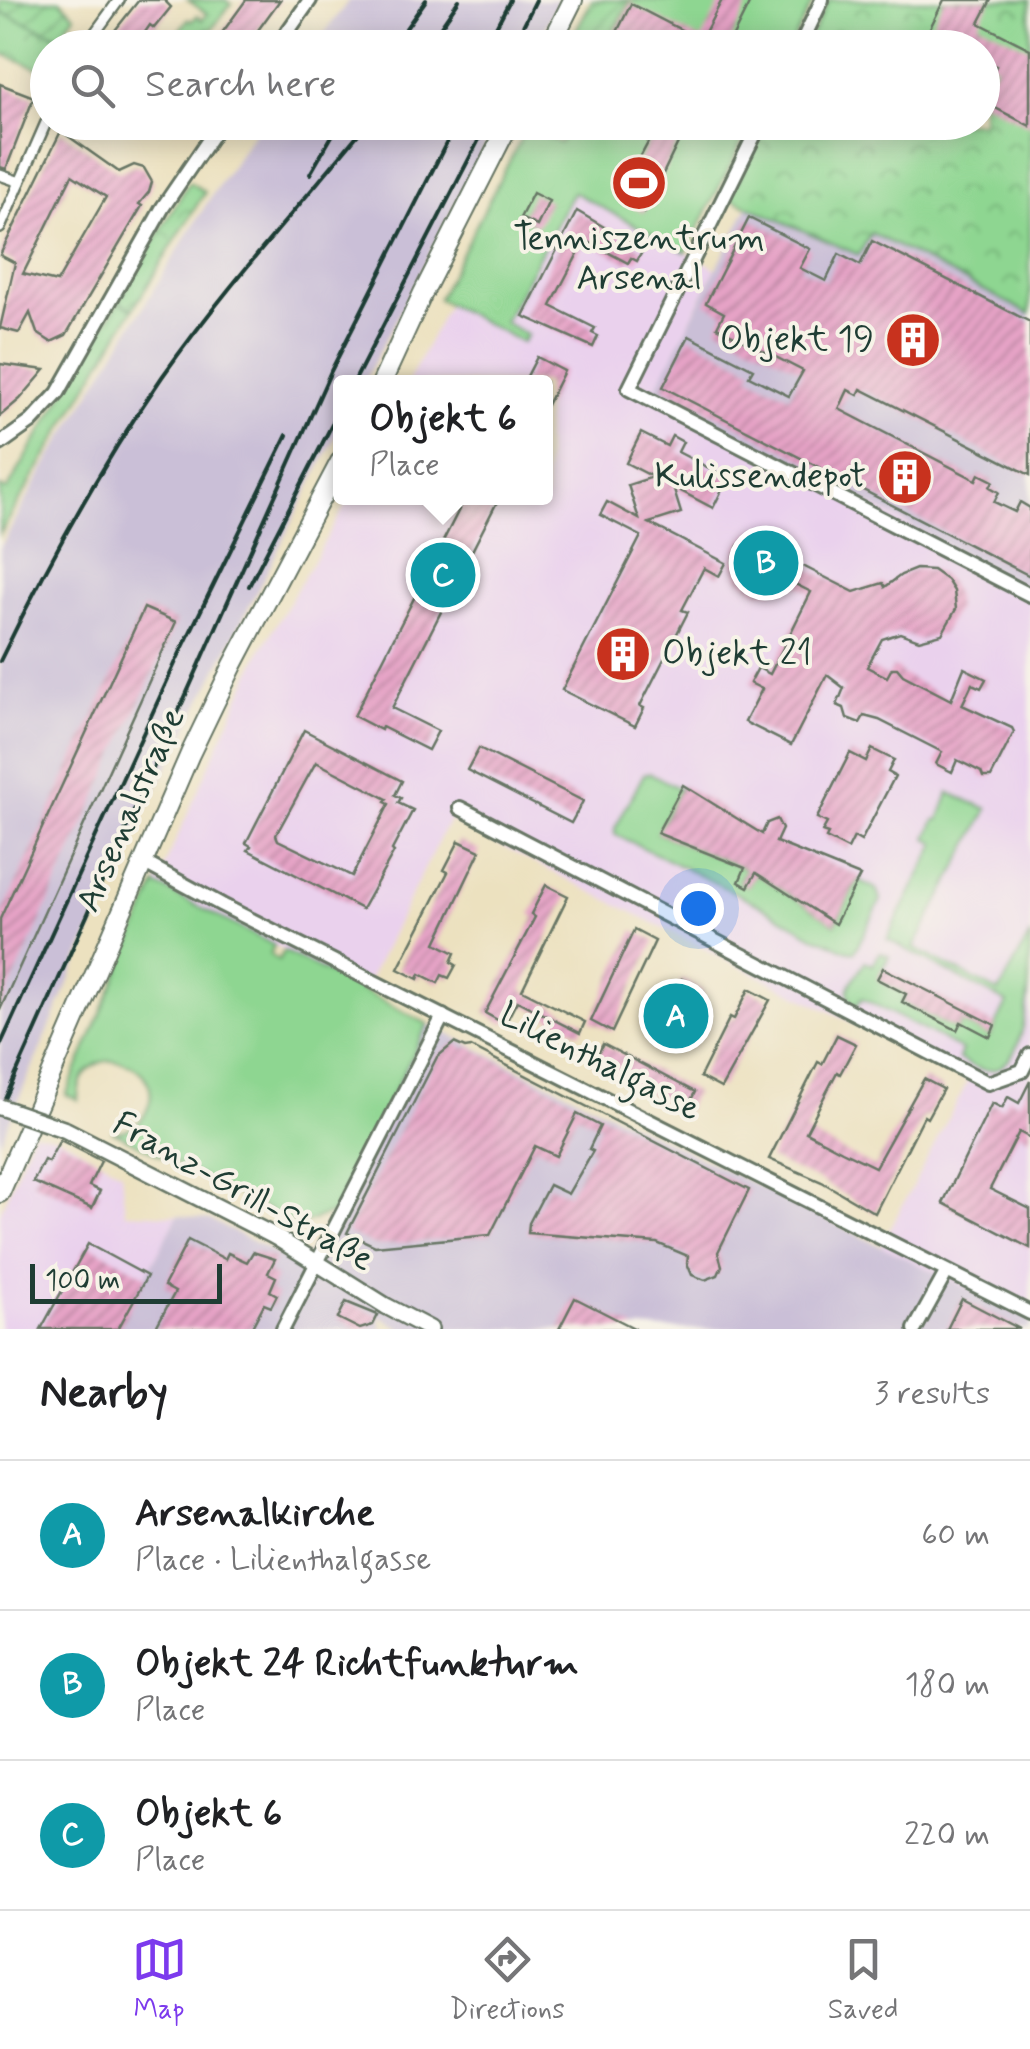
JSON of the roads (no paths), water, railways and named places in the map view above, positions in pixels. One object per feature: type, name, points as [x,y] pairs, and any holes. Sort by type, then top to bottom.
[{"type":"main road","points":[[557,30],[573,0]]},
{"type":"main road","points":[[385,375],[501,140]]},
{"type":"main road","name":"Arsenalstraße","points":[[0,1193],[225,681],[333,475]]},
{"type":"street","points":[[97,30],[119,0]]},
{"type":"street","points":[[808,30],[822,0]]},
{"type":"street","points":[[287,30],[305,2]]},
{"type":"street","points":[[0,228],[38,140]]},
{"type":"street","points":[[0,444],[58,394],[163,207],[209,140]]},
{"type":"street","points":[[753,140],[630,389],[1030,595]]},
{"type":"street","points":[[0,175],[20,182]]},
{"type":"street","points":[[460,808],[988,1083],[1022,1072],[1030,1055]]},
{"type":"street","name":"Lilienthalgasse","points":[[144,862],[1030,1313]]},
{"type":"street","points":[[283,1329],[444,1016]]},
{"type":"street","name":"Franz-Grill-Straße","points":[[0,1107],[66,1130],[274,1236],[430,1329]]},
{"type":"street","points":[[916,1329],[946,1273]]},
{"type":"railway","points":[[405,30],[426,0]]},
{"type":"railway","points":[[438,30],[459,0]]},
{"type":"railway","points":[[494,30],[510,0]]},
{"type":"railway","points":[[521,30],[536,0]]},
{"type":"railway","points":[[310,174],[330,140]]},
{"type":"railway","points":[[0,661],[76,516],[162,377],[353,140]]},
{"type":"railway","points":[[0,1110],[331,371],[448,140]]},
{"type":"railway","points":[[358,375],[479,140]]},
{"type":"railway","points":[[249,586],[333,423]]},
{"type":"railway","points":[[0,1046],[179,655],[287,435]]},
{"type":"place","name":"Tenniszentrum Arsenal","points":[[639,183]]},
{"type":"place","name":"Objekt 19","points":[[913,340]]},
{"type":"place","name":"Kulissendepot","points":[[905,477]]},
{"type":"place","name":"Objekt 24 Richtfunkturm","points":[[766,563]]},
{"type":"place","name":"Objekt 6","points":[[443,575]]},
{"type":"place","name":"Objekt 21","points":[[623,654]]},
{"type":"place","name":"Arsenalkirche","points":[[676,1016]]}]
